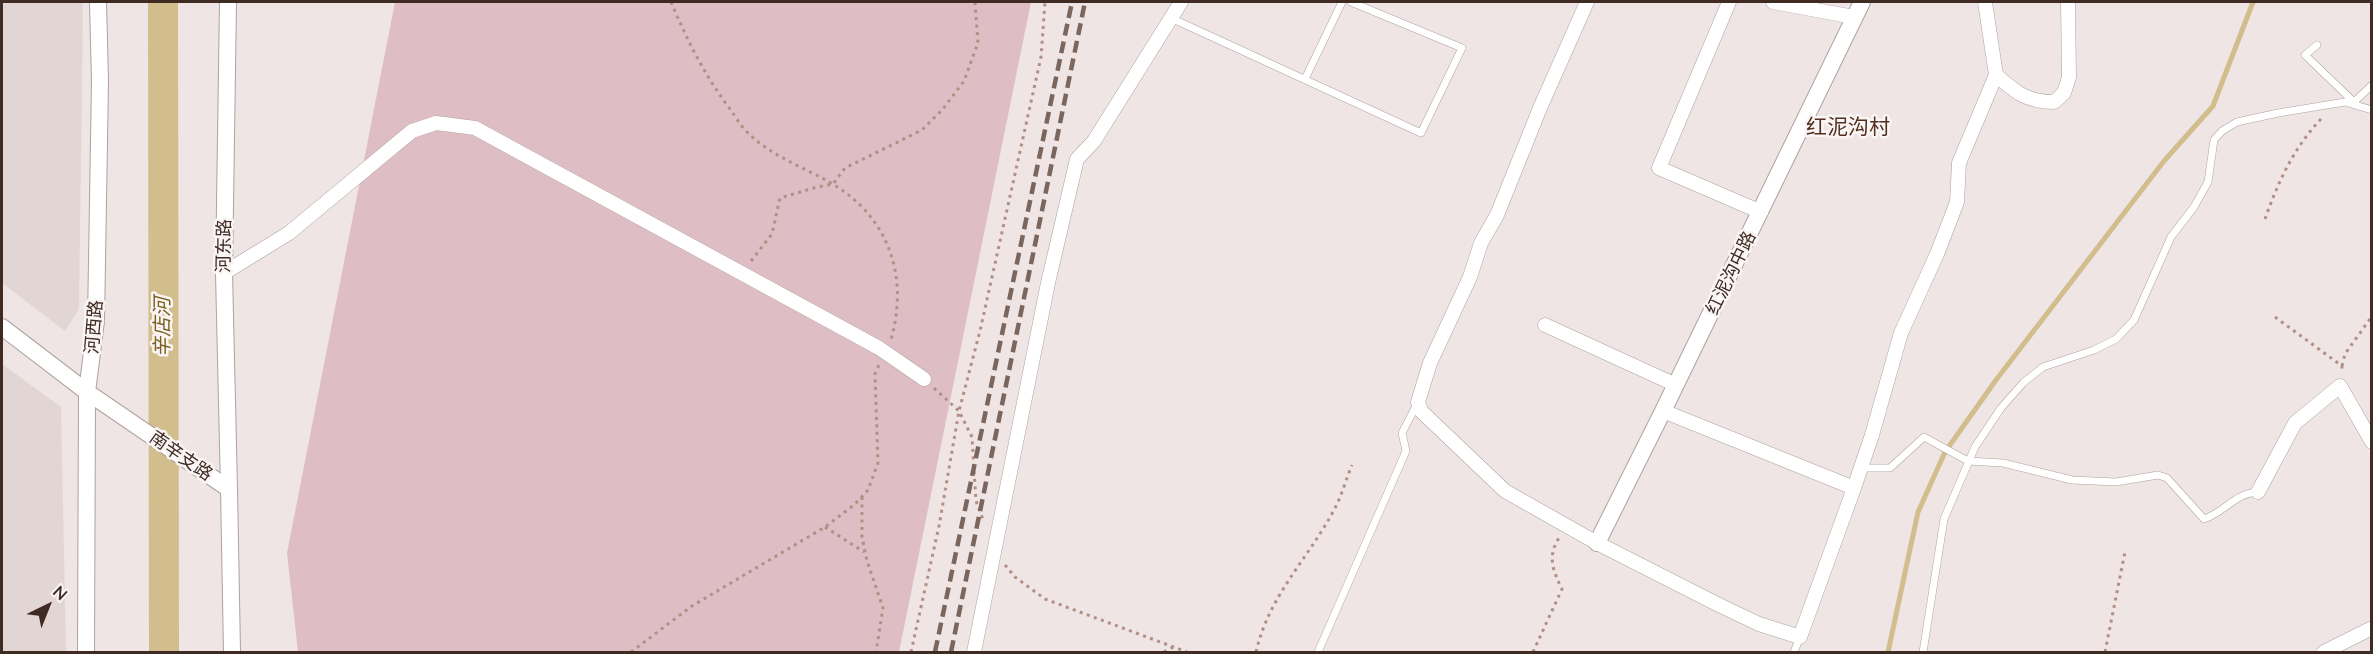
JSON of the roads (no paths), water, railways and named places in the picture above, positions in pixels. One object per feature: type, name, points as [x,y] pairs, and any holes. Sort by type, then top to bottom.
[{"type":"street","name":"河西路","points":[[86,652],[87,392],[96,321],[100,81],[98,2]]},
{"type":"street","name":"河东路","points":[[228,2],[224,273],[229,489]]},
{"type":"street","points":[[974,652],[1048,283],[1077,159],[1094,141],[1180,2]]},
{"type":"street","points":[[1587,2],[1497,214],[1481,243],[1470,277],[1430,363],[1418,402],[1421,411],[1505,491],[1597,543],[1759,624],[1800,638],[1861,468],[1901,333],[1937,254],[1957,202],[1959,163],[1996,75],[1985,2]]},
{"type":"street","points":[[1730,2],[1659,168],[1761,212]]},
{"type":"street","points":[[1773,2],[1858,9]]},
{"type":"street","points":[[1996,75],[2013,90],[2036,102],[2054,102],[2064,93],[2069,77],[2068,2]]},
{"type":"street","name":"红泥沟中路","points":[[1597,543],[1761,212],[1858,9]]},
{"type":"street","points":[[224,273],[289,233],[412,131],[436,123],[475,128],[886,352],[924,379]]},
{"type":"street","points":[[1545,325],[1676,385]]},
{"type":"street","name":"南辛支路","points":[[2,327],[87,392],[229,489],[232,652]]},
{"type":"street","points":[[2258,492],[2295,423],[2340,386],[2372,442]]},
{"type":"street","points":[[1663,411],[1854,488]]},
{"type":"street","points":[[2324,652],[2372,628]]},
{"type":"lane","points":[[1305,80],[1342,2]]},
{"type":"lane","points":[[1170,18],[1421,133],[1462,48],[1351,2]]},
{"type":"lane","points":[[2317,45],[2305,55],[2357,105]]},
{"type":"lane","points":[[2357,105],[2372,85]]},
{"type":"lane","points":[[1923,652],[1944,519],[1975,447],[2001,408],[2023,383],[2043,367],[2094,350],[2116,339],[2134,320],[2170,237],[2194,207],[2208,182],[2214,140],[2222,131],[2237,122],[2344,102],[2372,110]]},
{"type":"lane","points":[[1318,652],[1406,451],[1402,433],[1418,402]]},
{"type":"lane","points":[[1861,468],[1890,468],[1924,436],[1968,461],[2003,463],[2072,480],[2116,482],[2158,476],[2167,478],[2204,519],[2217,515],[2244,493],[2258,492]]},
{"type":"lane","points":[[1794,652],[1800,638]]},
{"type":"waterway","name":"辛店河","points":[[163,2],[164,652]]},
{"type":"waterway","points":[[1888,652],[1918,512],[1945,452],[1996,380],[2164,161],[2213,106],[2253,2]]},
{"type":"railway","points":[[935,652],[1072,2]]},
{"type":"railway","points":[[951,652],[1085,2]]},
{"type":"district","name":"红泥沟村","points":[[1848,127]]}]
